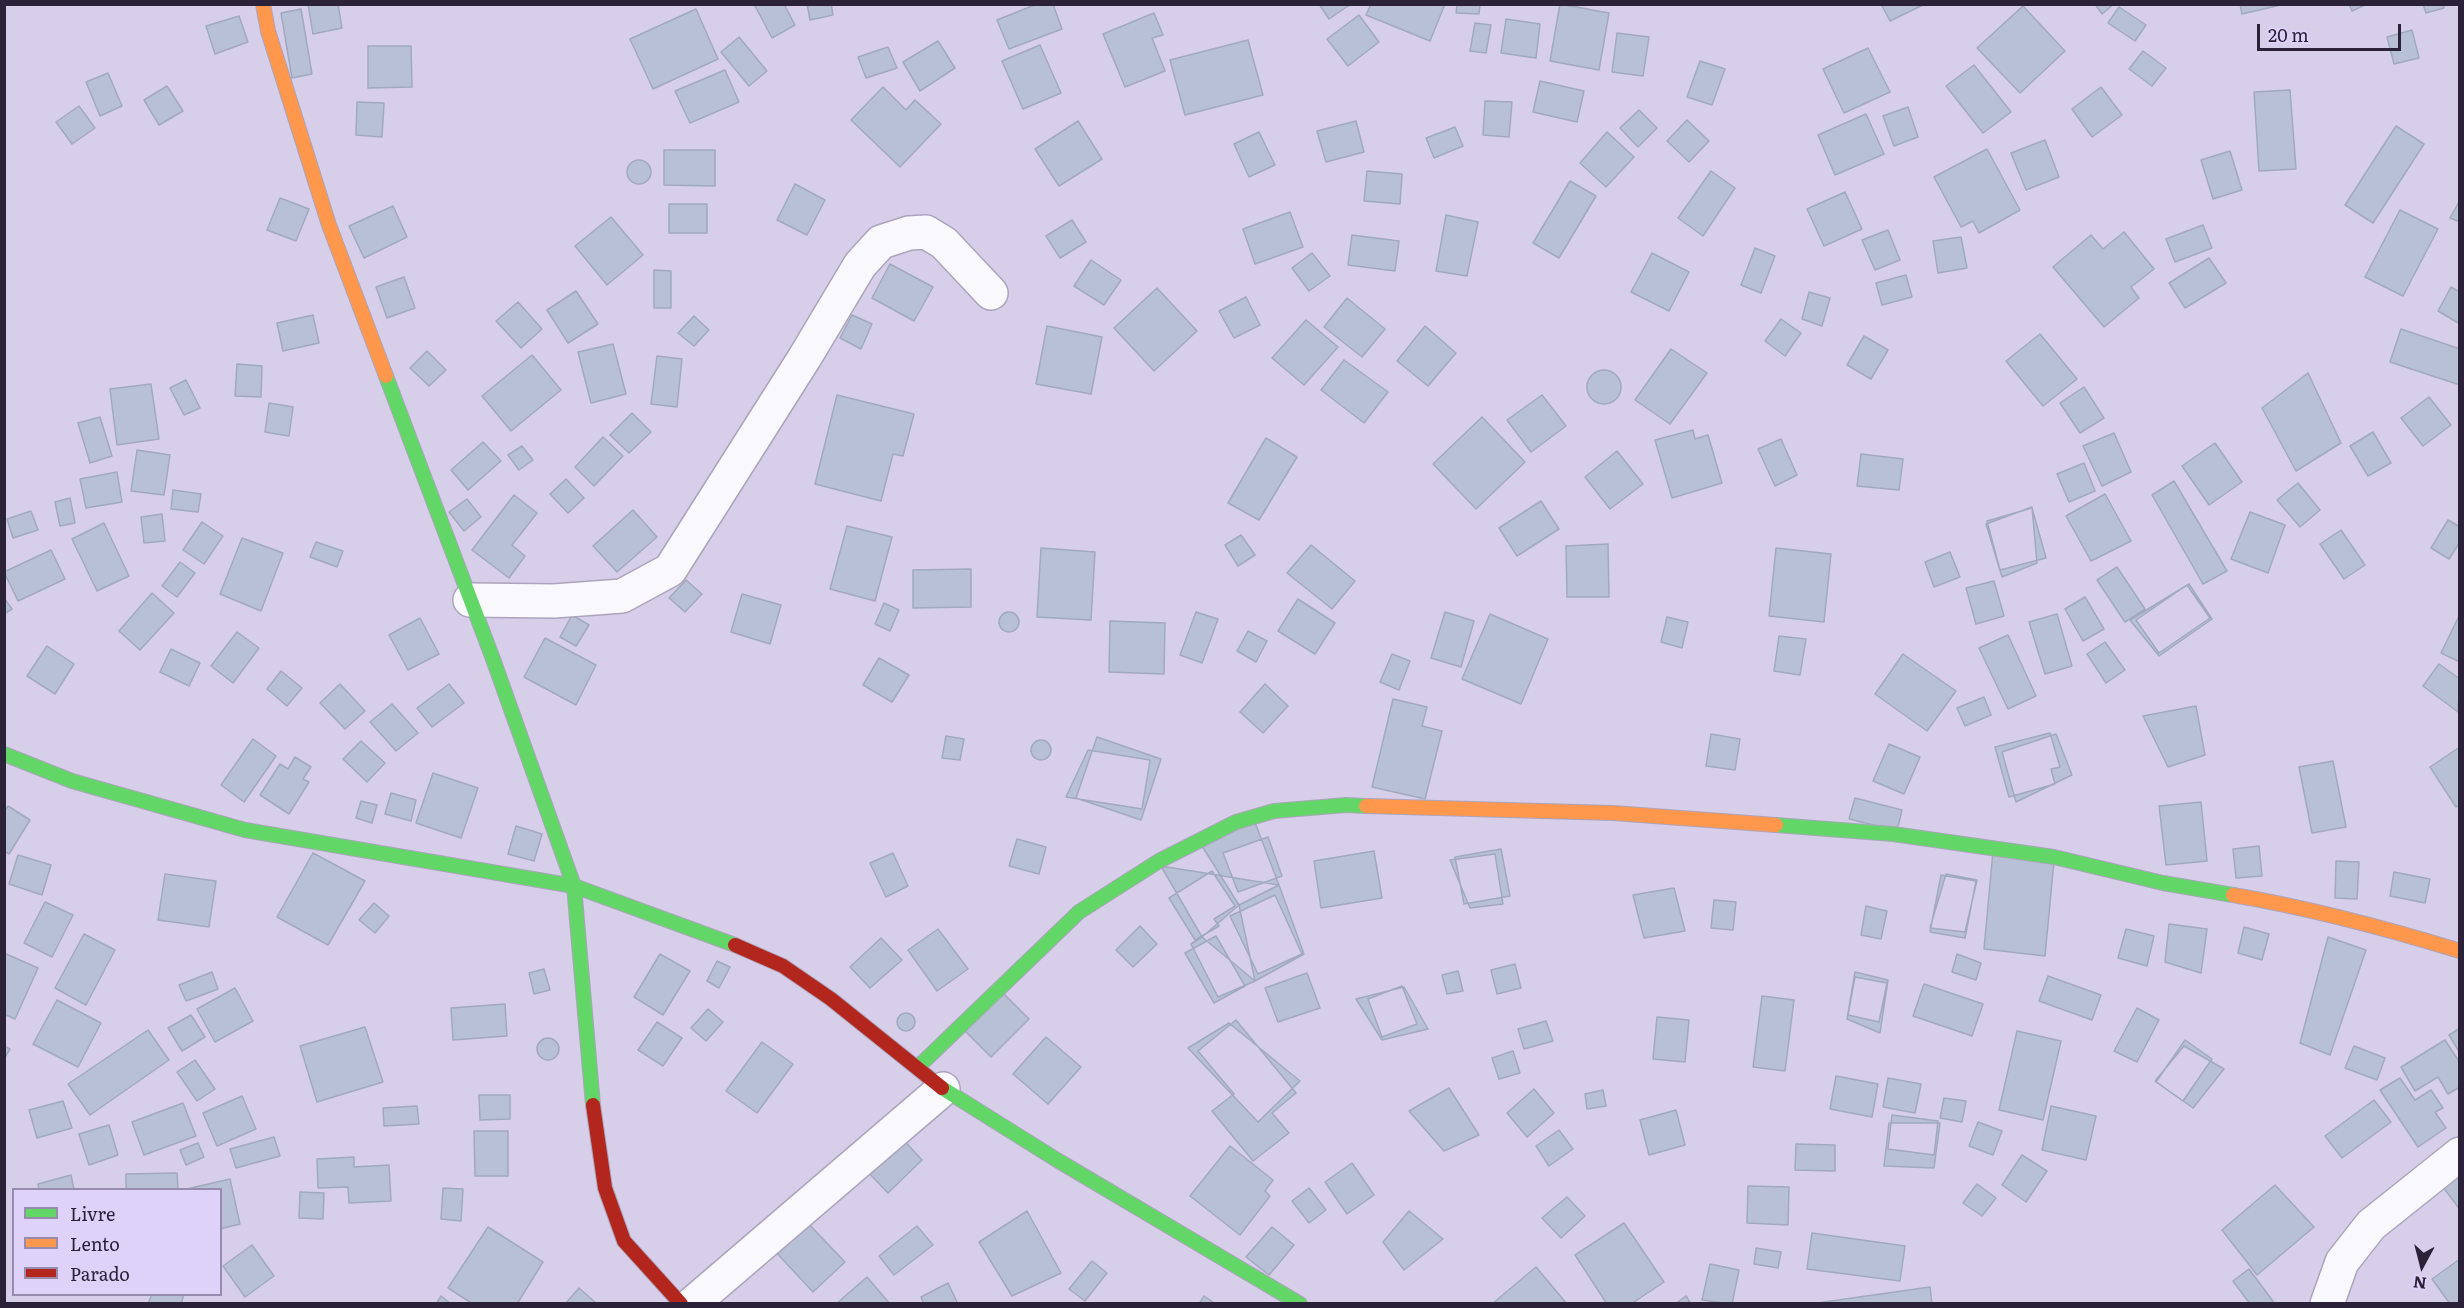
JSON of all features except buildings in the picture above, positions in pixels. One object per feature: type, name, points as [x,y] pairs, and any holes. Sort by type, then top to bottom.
[{"type":"street","points":[[263,4],[268,31],[329,225],[470,600],[574,886],[595,1132],[605,1188],[624,1241],[681,1304]]},
{"type":"street","points":[[470,600],[554,601],[622,596],[670,570],[806,357],[860,265],[881,242],[909,233],[926,232],[944,243],[991,293]]},
{"type":"street","points":[[4,754],[72,781],[245,830],[574,886],[728,941],[783,966],[831,999],[943,1089],[1057,1160],[1300,1304]]},
{"type":"street","points":[[918,1067],[1079,912],[1159,861],[1236,822],[1274,811],[1346,805],[1613,813],[1893,834],[2054,857],[2163,883],[2279,903],[2401,933],[2460,951]]},
{"type":"street","points":[[692,1304],[943,1089]]},
{"type":"street","points":[[2327,1304],[2342,1262],[2371,1225],[2460,1154]]},
{"type":"traffic: fast","points":[[386,376],[493,659],[574,886],[593,1105]]},
{"type":"traffic: fast","points":[[4,754],[72,781],[245,830],[574,886],[735,945]]},
{"type":"traffic: fast","points":[[918,1067],[1079,912],[1159,861],[1236,822],[1274,811],[1346,805],[1366,806]]},
{"type":"traffic: fast","points":[[1776,825],[1893,834],[2054,857],[2163,883],[2233,895]]},
{"type":"traffic: fast","points":[[942,1088],[1057,1160],[1300,1304]]},
{"type":"traffic: slow","points":[[263,4],[268,31],[329,225],[386,376]]},
{"type":"traffic: slow","points":[[1366,806],[1613,813],[1776,825]]},
{"type":"traffic: slow","points":[[2233,895],[2347,919],[2460,951]]},
{"type":"traffic: jam","points":[[735,945],[783,966],[831,999],[942,1088]]},
{"type":"traffic: jam","points":[[593,1105],[605,1188],[624,1241],[681,1304]]}]
